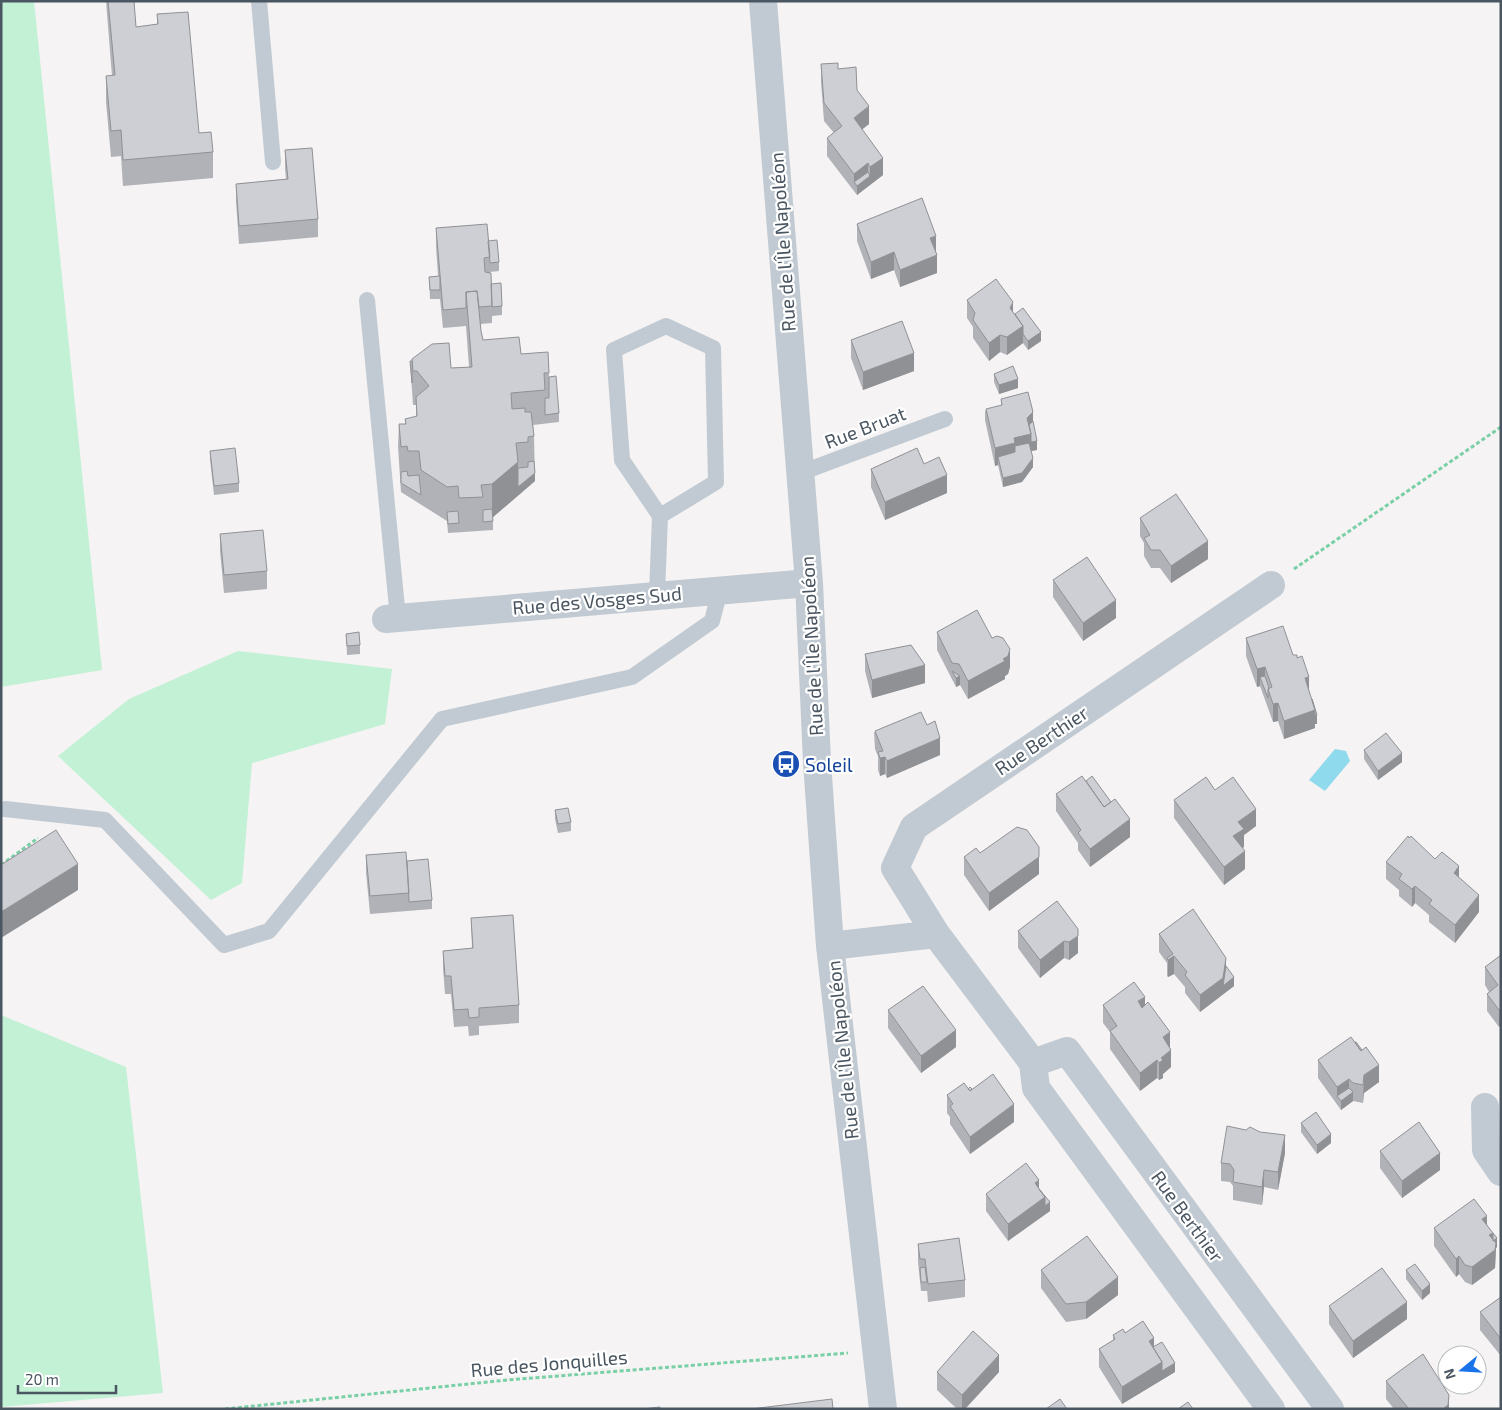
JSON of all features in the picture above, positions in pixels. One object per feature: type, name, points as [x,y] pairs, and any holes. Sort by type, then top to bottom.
[{"type":"street","name":"Rue de l'Île Napoléon","points":[[764,1],[809,583],[817,762],[830,946],[883,1409]]},
{"type":"street","name":"Rue des Vosges Sud","points":[[392,619],[656,594],[809,583]]},
{"type":"street","name":"Rue Berthier","points":[[1271,585],[914,827],[894,868],[936,934],[1033,1063],[1067,1051],[1330,1409]]},
{"type":"street","points":[[830,946],[936,934]]},
{"type":"street","points":[[1033,1063],[1036,1088],[1271,1409]]},
{"type":"street","points":[[1485,1107],[1486,1150],[1501,1172]]},
{"type":"lane","points":[[259,1],[273,162]]},
{"type":"lane","points":[[367,300],[392,619]]},
{"type":"lane","points":[[656,594],[660,516],[622,460],[614,350],[666,326],[713,348],[716,482],[660,516]]},
{"type":"lane","name":"Rue Bruat","points":[[800,473],[945,419]]},
{"type":"lane","points":[[5,809],[105,820],[224,945],[269,931],[442,720],[632,677],[712,621],[720,590]]},
{"type":"path","points":[[1271,585],[1501,428]]},
{"type":"path","points":[[1,865],[69,816]]},
{"type":"path","name":"Rue des Jonquilles","points":[[224,1409],[507,1380],[876,1351]]},
{"type":"green space","points":[[34,1],[102,670],[1,687],[1,2]]},
{"type":"green space","points":[[238,651],[392,669],[385,724],[252,763],[242,883],[211,900],[58,756],[129,699]]},
{"type":"green space","points":[[1,1015],[126,1067],[163,1393],[1,1407]]},
{"type":"water","points":[[1335,749],[1346,751],[1350,761],[1325,791],[1309,780]]},
{"type":"building","points":[[108,1],[134,1],[136,27],[158,24],[157,14],[188,12],[199,133],[211,132],[213,152],[123,160],[121,130],[111,131],[106,76],[115,75]]},
{"type":"building","points":[[838,63],[838,69],[856,67],[857,90],[869,106],[854,118],[883,158],[870,167],[868,163],[854,174],[827,138],[842,126],[824,103],[821,64]]},
{"type":"building","points":[[312,148],[318,219],[239,226],[236,184],[288,179],[285,150]]},
{"type":"building","points":[[868,172],[870,176],[857,186],[854,182]]},
{"type":"building","points":[[922,198],[936,236],[930,238],[937,255],[900,270],[894,252],[871,262],[857,224]]},
{"type":"building","points":[[487,224],[490,257],[484,258],[485,272],[491,273],[492,306],[479,307],[477,291],[466,292],[466,308],[443,310],[436,228]]},
{"type":"building","points":[[497,240],[499,262],[490,263],[488,241]]},
{"type":"building","points":[[440,276],[440,290],[430,290],[429,277]]},
{"type":"building","points":[[996,279],[1013,302],[1010,308],[1023,326],[1007,337],[1000,335],[989,343],[973,320],[975,313],[967,300]]},
{"type":"building","points":[[501,283],[502,306],[492,307],[491,284]]},
{"type":"building","points":[[477,291],[483,340],[519,337],[521,354],[548,352],[549,373],[544,373],[545,390],[511,393],[512,409],[525,408],[525,412],[531,412],[534,436],[528,437],[528,442],[516,443],[518,462],[492,484],[481,485],[483,497],[459,498],[458,486],[447,487],[421,470],[419,451],[408,451],[407,446],[401,447],[399,424],[406,424],[405,419],[417,416],[416,397],[429,386],[417,371],[413,371],[412,359],[432,344],[449,343],[451,368],[472,367],[466,292]]},
{"type":"building","points":[[1023,308],[1041,332],[1028,341],[1023,334],[1023,326],[1015,314]]},
{"type":"building","points":[[902,321],[914,353],[863,372],[851,340]]},
{"type":"building","points":[[410,361],[412,361],[412,383]]},
{"type":"building","points":[[1013,366],[1018,379],[999,385],[994,374]]},
{"type":"building","points":[[556,376],[559,413],[545,415],[545,398],[549,398],[549,377]]},
{"type":"building","points":[[1028,392],[1033,412],[1027,418],[1031,434],[1014,438],[1015,443],[995,448],[986,409],[1002,405],[1001,399]]},
{"type":"building","points":[[1033,421],[1037,441],[1031,442],[1029,425]]},
{"type":"building","points":[[1029,443],[1033,458],[1022,473],[1003,478],[998,457],[1015,452],[1015,446]]},
{"type":"building","points":[[235,448],[239,483],[214,486],[210,451]]},
{"type":"building","points":[[917,448],[924,464],[939,457],[947,475],[885,502],[871,469]]},
{"type":"building","points":[[534,461],[535,473],[518,487],[518,468],[528,467],[528,462]]},
{"type":"building","points":[[407,471],[408,476],[419,475],[421,495],[401,483],[401,472]]},
{"type":"building","points":[[1176,494],[1208,541],[1171,566],[1160,550],[1151,550],[1144,538],[1150,535],[1140,518]]},
{"type":"building","points":[[492,509],[493,521],[483,522],[483,510]]},
{"type":"building","points":[[458,511],[459,523],[448,524],[447,512]]},
{"type":"building","points":[[263,530],[267,571],[224,575],[220,534]]},
{"type":"building","points":[[1087,557],[1116,600],[1083,623],[1053,580]]},
{"type":"building","points":[[977,610],[992,638],[997,636],[1003,638],[1010,649],[1008,656],[1003,659],[1005,661],[968,681],[959,664],[952,663],[937,632]]},
{"type":"building","points":[[1283,626],[1293,655],[1297,655],[1297,658],[1302,656],[1309,677],[1305,678],[1315,710],[1284,721],[1278,703],[1273,704],[1268,689],[1272,687],[1265,667],[1257,669],[1246,638]]},
{"type":"building","points":[[359,632],[360,645],[347,646],[346,634]]},
{"type":"building","points":[[911,645],[925,665],[872,680],[865,654]]},
{"type":"building","points":[[952,671],[960,676],[956,678]]},
{"type":"building","points":[[1265,676],[1269,688],[1268,698],[1260,677]]},
{"type":"building","points":[[921,712],[927,725],[935,721],[940,738],[887,761],[885,757],[880,758],[878,752],[883,751],[875,731]]},
{"type":"building","points":[[1386,733],[1402,753],[1378,771],[1364,750]]},
{"type":"building","points":[[1082,776],[1104,807],[1115,799],[1130,819],[1090,849],[1078,833],[1081,830],[1056,794]]},
{"type":"building","points":[[1092,776],[1111,802],[1104,807],[1086,781]]},
{"type":"building","points":[[1206,777],[1215,790],[1233,777],[1256,809],[1238,822],[1244,829],[1233,836],[1245,851],[1224,867],[1174,800]]},
{"type":"building","points":[[568,808],[571,822],[558,824],[555,810]]},
{"type":"building","points":[[1017,827],[1027,830],[1039,847],[1039,857],[989,893],[964,857],[976,848],[980,853]]},
{"type":"building","points":[[56,830],[78,864],[1,912],[1,865]]},
{"type":"building","points":[[1408,836],[1409,838],[1411,836],[1435,859],[1442,852],[1459,866],[1454,873],[1479,895],[1455,925],[1429,904],[1432,900],[1415,886],[1412,889],[1399,879],[1402,874],[1386,862]]},
{"type":"building","points":[[406,852],[409,893],[370,896],[366,855]]},
{"type":"building","points":[[428,859],[432,900],[409,902],[407,861]]},
{"type":"building","points":[[1057,901],[1078,929],[1078,936],[1069,942],[1064,941],[1040,960],[1018,931]]},
{"type":"building","points":[[1193,909],[1226,958],[1223,978],[1200,995],[1185,975],[1187,972],[1174,956],[1168,960],[1167,958],[1173,954],[1159,934]]},
{"type":"building","points":[[513,915],[519,1005],[479,1008],[479,1017],[469,1018],[468,1009],[454,1010],[451,976],[445,976],[443,951],[473,948],[471,918]]},
{"type":"building","points":[[1501,955],[1501,1009],[1499,1010],[1487,994],[1498,985],[1485,967]]},
{"type":"building","points":[[1226,966],[1234,977],[1223,986]]},
{"type":"building","points":[[1134,982],[1145,997],[1138,1001],[1142,1008],[1148,1002],[1170,1032],[1163,1037],[1171,1050],[1161,1058],[1163,1060],[1159,1063],[1157,1060],[1140,1073],[1110,1031],[1117,1026],[1103,1005]]},
{"type":"building","points":[[923,986],[956,1030],[921,1056],[888,1010]]},
{"type":"building","points":[[1351,1037],[1361,1051],[1366,1047],[1379,1065],[1364,1075],[1363,1085],[1353,1083],[1349,1079],[1337,1087],[1318,1060]]},
{"type":"building","points":[[993,1074],[1014,1104],[970,1137],[950,1106],[953,1104],[947,1095],[964,1083],[970,1091]]},
{"type":"building","points":[[1349,1088],[1353,1092],[1341,1101],[1337,1096]]},
{"type":"building","points":[[1316,1112],[1331,1134],[1317,1145],[1301,1123]]},
{"type":"building","points":[[1419,1122],[1440,1153],[1402,1181],[1380,1151]]},
{"type":"building","points":[[1227,1126],[1246,1130],[1250,1127],[1260,1132],[1285,1135],[1278,1172],[1264,1170],[1262,1187],[1233,1182],[1234,1170],[1230,1164],[1221,1163]]},
{"type":"building","points":[[1026,1163],[1039,1180],[1035,1183],[1045,1197],[1008,1224],[986,1194]]},
{"type":"building","points":[[1039,1189],[1050,1202],[1045,1206],[1045,1197]]},
{"type":"building","points":[[1474,1199],[1487,1216],[1482,1219],[1493,1233],[1489,1235],[1496,1243],[1495,1250],[1472,1267],[1465,1265],[1459,1256],[1456,1259],[1434,1228]]},
{"type":"building","points":[[1493,1233],[1497,1238],[1493,1241]]},
{"type":"building","points":[[1087,1236],[1118,1277],[1086,1302],[1066,1304],[1041,1270]]},
{"type":"building","points":[[959,1238],[965,1280],[928,1284],[925,1259],[920,1259],[918,1244]]},
{"type":"building","points":[[1415,1264],[1430,1284],[1422,1291],[1406,1270]]},
{"type":"building","points":[[925,1267],[927,1282],[921,1282],[920,1268]]},
{"type":"building","points":[[1382,1268],[1407,1302],[1353,1341],[1329,1306]]},
{"type":"building","points":[[1501,1297],[1501,1339],[1480,1312]]},
{"type":"building","points":[[1143,1321],[1154,1338],[1149,1341],[1162,1362],[1122,1387],[1099,1349],[1115,1339],[1113,1335],[1123,1329],[1125,1333]]},
{"type":"building","points":[[973,1331],[999,1355],[962,1395],[937,1372]]},
{"type":"building","points":[[1162,1342],[1175,1363],[1162,1371],[1162,1362],[1153,1347]]},
{"type":"building","points":[[1423,1354],[1437,1376],[1437,1395],[1449,1395],[1448,1405],[1443,1409],[1409,1409],[1386,1381]]},
{"type":"building","points":[[832,1399],[833,1409],[751,1409]]},
{"type":"building","points":[[1060,1399],[1067,1409],[1046,1409]]},
{"type":"building","points":[[1188,1402],[1193,1409],[1178,1409]]},
{"type":"building","points":[[660,1407],[660,1409],[643,1409]]},
{"type":"place","name":"Soleil","points":[[786,764]]}]
